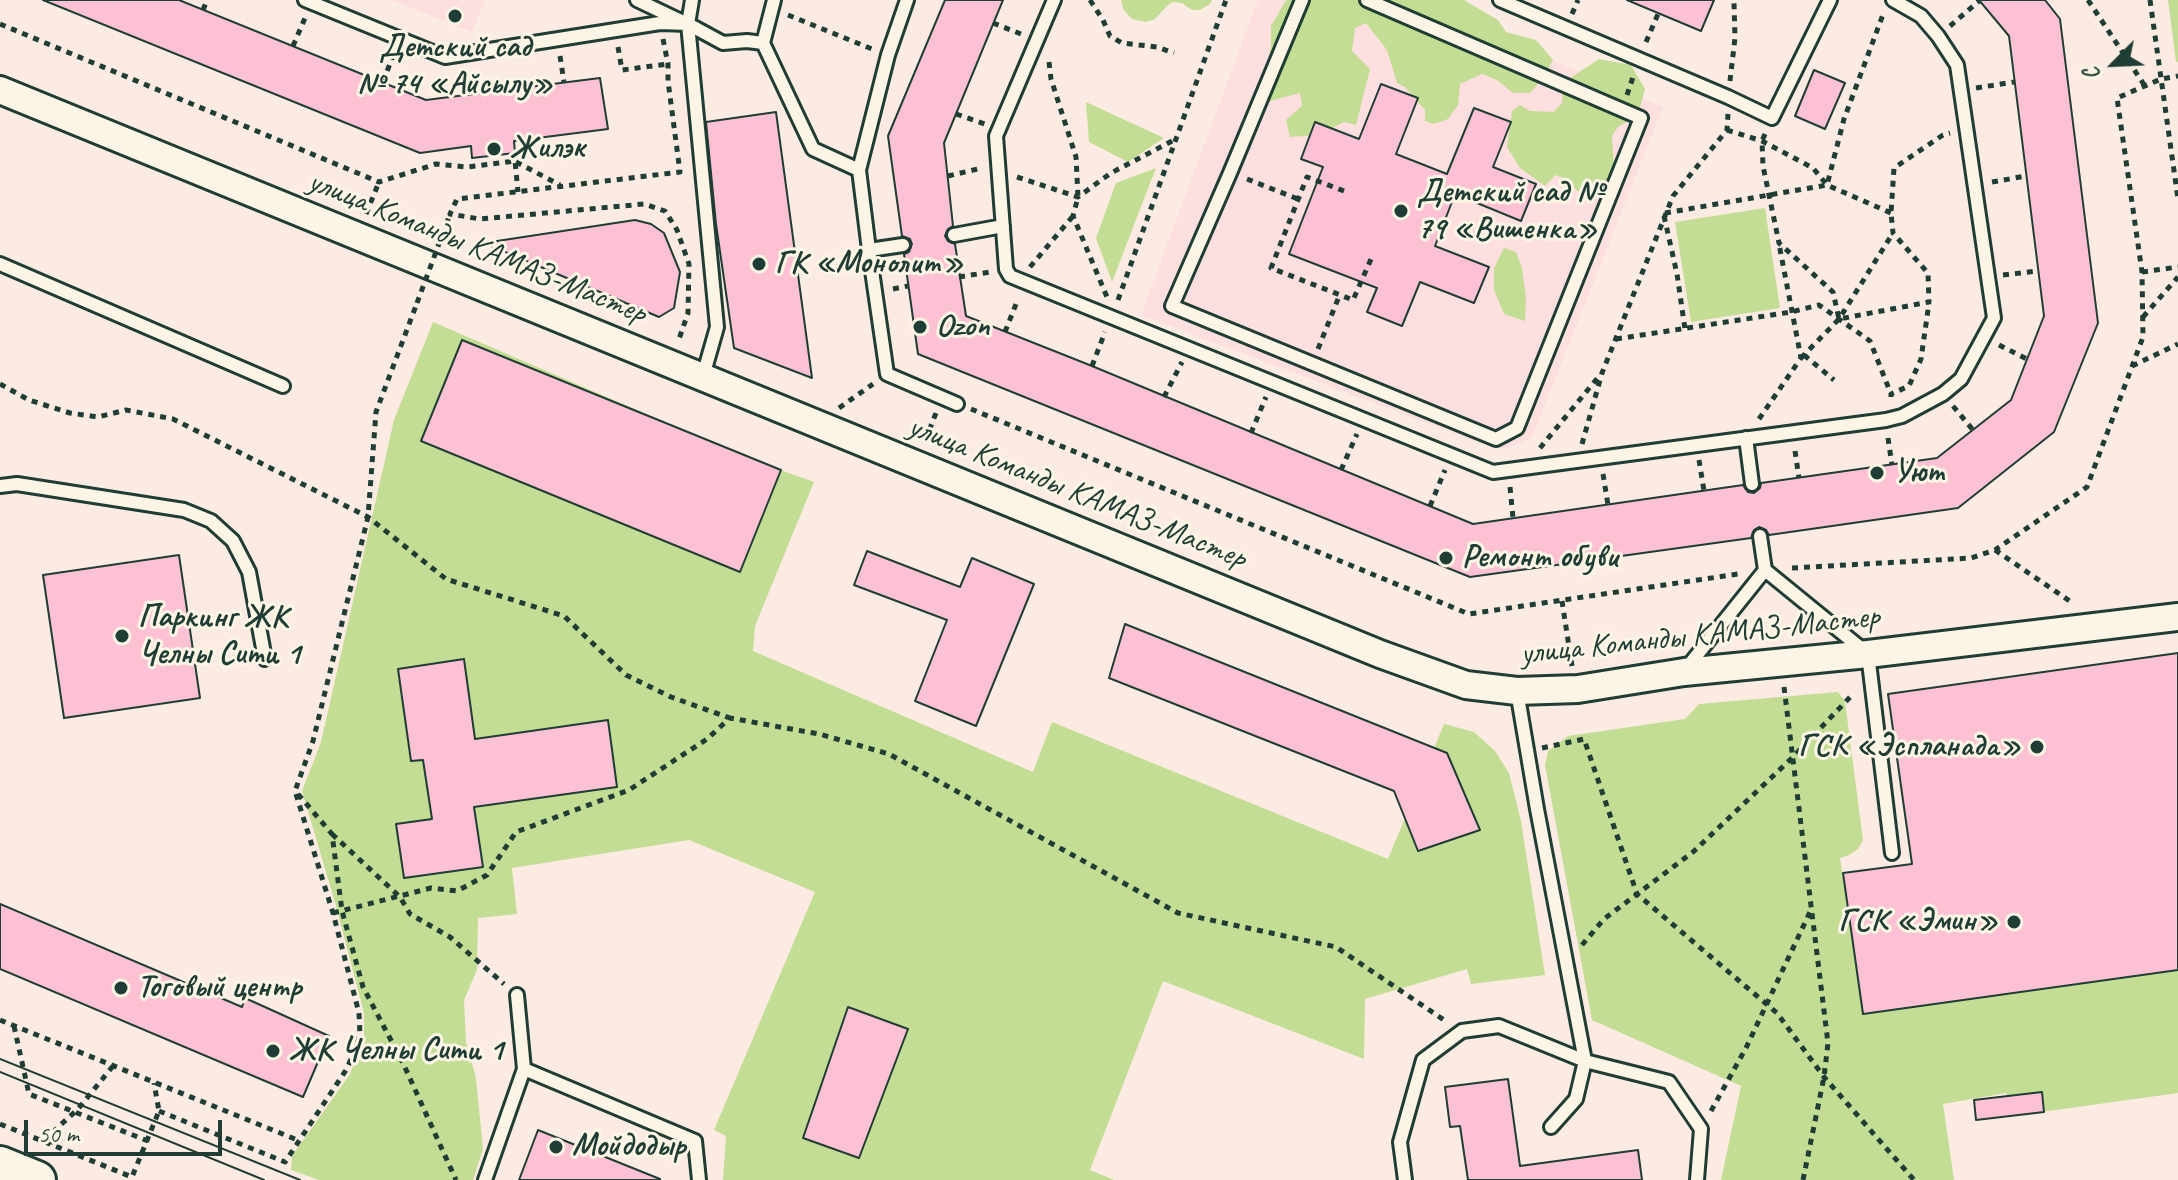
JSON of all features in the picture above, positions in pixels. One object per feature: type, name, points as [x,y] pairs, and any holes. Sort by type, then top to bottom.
[{"type":"main road","points":[[11,1144],[37,1180]]},
{"type":"street","name":"улица Команды КАМАЗ-Мастер","points":[[0,90],[1380,654],[1466,685],[1517,691],[1578,689],[1684,672],[1780,662],[1869,665],[2178,617]]},
{"type":"lane","points":[[637,0],[723,43],[763,43]]},
{"type":"lane","points":[[692,0],[688,24],[717,327],[703,376]]},
{"type":"lane","points":[[907,0],[888,55],[859,170],[887,374],[957,404]]},
{"type":"lane","points":[[1054,0],[996,136],[1006,269],[1010,276],[1493,472],[1892,418],[1943,394],[1961,379],[1994,318],[1957,65],[1921,16],[1891,0]]},
{"type":"lane","points":[[1302,0],[1172,306],[1496,439],[1517,428],[1641,118],[1367,0]]},
{"type":"lane","points":[[1500,0],[1772,118],[1830,0]]},
{"type":"lane","points":[[308,1],[445,57],[660,23],[688,24]]},
{"type":"lane","points":[[772,4],[763,43],[813,149],[859,170]]},
{"type":"lane","points":[[954,235],[1003,226]]},
{"type":"lane","points":[[869,250],[903,245]]},
{"type":"lane","points":[[0,264],[283,386]]},
{"type":"lane","points":[[1746,438],[1752,484]]},
{"type":"lane","points":[[0,486],[17,484],[184,510],[211,521],[233,541],[249,572],[265,659]]},
{"type":"lane","points":[[1760,536],[1765,570],[1869,665],[1892,853]]},
{"type":"lane","points":[[1684,672],[1765,570]]},
{"type":"lane","points":[[1517,691],[1585,1061],[1576,1099],[1551,1127]]},
{"type":"lane","points":[[485,1180],[524,1069],[517,995]]},
{"type":"lane","points":[[1405,1180],[1400,1142],[1423,1060],[1462,1031],[1499,1026],[1585,1061],[1669,1082],[1701,1129],[1697,1180]]},
{"type":"lane","points":[[524,1069],[695,1141],[699,1180]]},
{"type":"path","points":[[203,10],[207,0]]},
{"type":"path","points":[[1090,0],[1110,36],[1122,43],[1141,44],[1174,53]]},
{"type":"path","points":[[1092,366],[1226,0]]},
{"type":"path","points":[[1577,461],[1602,373],[1673,196],[1727,130],[1735,38],[1732,0]]},
{"type":"path","points":[[1827,185],[1844,119],[1891,0]]},
{"type":"path","points":[[2088,0],[2145,86]]},
{"type":"path","points":[[2150,0],[2178,199]]},
{"type":"path","points":[[293,46],[308,1]]},
{"type":"path","points":[[1938,36],[1979,1]]},
{"type":"path","points":[[772,4],[888,55]]},
{"type":"path","points":[[1623,110],[1639,58],[1658,14]]},
{"type":"path","points":[[159,1111],[285,1162],[346,1070],[360,1035],[359,1013],[333,913],[295,791],[313,741],[368,517],[376,412],[457,199],[680,172],[668,64],[660,23]]},
{"type":"path","points":[[993,23],[1037,40],[1047,54],[1051,79],[1076,157],[1078,197],[1073,216],[1028,270],[1005,332]]},
{"type":"path","points":[[0,24],[379,182],[436,164],[467,167],[515,161],[561,186]]},
{"type":"path","points":[[615,30],[622,70],[668,64]]},
{"type":"path","points":[[383,82],[400,39]]},
{"type":"path","points":[[1961,90],[2014,82]]},
{"type":"path","points":[[956,114],[999,128]]},
{"type":"path","points":[[1772,118],[1762,141],[1763,166],[1791,312],[1802,357],[1834,380]]},
{"type":"path","points":[[1727,130],[1762,141],[1813,168],[1827,185],[1891,213]]},
{"type":"path","points":[[1891,394],[1909,386],[1921,359],[1929,302],[1928,273],[1893,233],[1894,168],[1943,135],[1966,130]]},
{"type":"path","points":[[1078,197],[1111,173],[1177,139]]},
{"type":"path","points":[[515,161],[518,192]]},
{"type":"path","points":[[948,176],[998,168],[1078,197]]},
{"type":"path","points":[[1230,173],[1298,199]]},
{"type":"path","points":[[1975,185],[2026,176]]},
{"type":"path","points":[[1344,191],[1307,177],[1271,268],[1353,300],[1371,259]]},
{"type":"path","points":[[358,236],[379,182]]},
{"type":"path","points":[[1665,214],[1827,185]]},
{"type":"path","points":[[450,214],[480,219],[644,204],[665,211],[677,230],[689,264],[688,313],[670,363]]},
{"type":"path","points":[[1665,214],[1685,329]]},
{"type":"path","points":[[1073,216],[1112,315]]},
{"type":"path","points":[[1746,438],[1802,357],[1839,319],[1893,233]]},
{"type":"path","points":[[1779,243],[1833,292],[1839,319]]},
{"type":"path","points":[[2142,272],[2178,267]]},
{"type":"path","points":[[959,277],[1006,269]]},
{"type":"path","points":[[1988,276],[2038,271]]},
{"type":"path","points":[[2143,317],[2178,277]]},
{"type":"path","points":[[1312,364],[1340,294]]},
{"type":"path","points":[[1839,319],[1929,302]]},
{"type":"path","points":[[1616,339],[1819,305],[1870,341],[1891,394],[1892,465]]},
{"type":"path","points":[[1984,337],[2027,359]]},
{"type":"path","points":[[2132,366],[2178,344]]},
{"type":"path","points":[[1164,397],[1188,349]]},
{"type":"path","points":[[1524,468],[1602,373]]},
{"type":"path","points":[[821,425],[846,401],[887,374]]},
{"type":"path","points":[[1251,433],[1272,383]]},
{"type":"path","points":[[0,384],[29,400],[70,413],[98,417],[126,410],[173,419],[368,517],[446,579],[564,616],[626,675],[671,697],[730,718],[819,734],[889,754],[1178,913],[1336,947],[1462,1031]]},
{"type":"path","points":[[1943,394],[1973,430]]},
{"type":"path","points":[[917,464],[942,397]]},
{"type":"path","points":[[1341,470],[1363,419]]},
{"type":"path","points":[[1792,432],[1799,478]]},
{"type":"path","points":[[1697,445],[1704,491]]},
{"type":"path","points":[[1430,506],[1451,455]]},
{"type":"path","points":[[1600,457],[1608,505]]},
{"type":"path","points":[[1508,470],[1513,518]]},
{"type":"path","points":[[1995,550],[2106,626]]},
{"type":"path","points":[[1562,601],[1572,671]]},
{"type":"path","points":[[1780,662],[1828,1043],[1803,1180]]},
{"type":"path","points":[[1566,963],[1604,919],[1693,852],[1792,758],[1869,665]]},
{"type":"path","points":[[333,913],[431,888],[457,891],[487,875],[516,832],[629,790],[707,739],[730,718]]},
{"type":"path","points":[[1527,751],[1584,739],[1637,894],[1777,1013],[1824,1077],[1914,1180]]},
{"type":"path","points":[[295,791],[332,834],[400,897],[410,914],[450,937],[517,995]]},
{"type":"path","points":[[332,834],[342,911],[363,987],[403,1063],[456,1180]]},
{"type":"path","points":[[1701,1129],[1746,1048],[1811,910]]},
{"type":"path","points":[[0,1020],[300,1141]]},
{"type":"path","points":[[14,1026],[29,1094],[148,1141]]},
{"type":"path","points":[[50,1144],[55,1130],[75,1112],[113,1066]]},
{"type":"path","points":[[0,1124],[11,1144],[50,1144],[132,1177],[159,1111],[154,1082]]},
{"type":"shaded area","name":"Детский сад № 74 «Айсылу»","points":[[391,0],[485,0],[472,32]]},
{"type":"shaded area","name":"Детский сад № 79 «Вишенка»","points":[[1258,0],[1409,0],[1663,107],[1532,437],[1515,446],[1496,449],[1141,315]]},
{"type":"green space","points":[[1121,0],[1212,0],[1200,10],[1173,2],[1155,19],[1146,22],[1132,19],[1123,9]]},
{"type":"green space","points":[[1286,0],[1464,0],[1498,20],[1506,32],[1536,40],[1553,60],[1545,76],[1530,93],[1513,93],[1497,80],[1482,74],[1460,84],[1458,105],[1448,119],[1434,124],[1425,121],[1425,110],[1405,87],[1397,83],[1387,50],[1366,23],[1355,28],[1352,51],[1370,69],[1356,125],[1344,122],[1318,135],[1290,137],[1286,120],[1302,106],[1300,93],[1263,103],[1271,26]]},
{"type":"green space","points":[[2168,0],[2178,0],[2178,62],[2176,62]]},
{"type":"green space","points":[[1599,59],[1631,65],[1645,89],[1639,111],[1618,127],[1612,136],[1615,182],[1604,196],[1587,200],[1564,178],[1555,175],[1545,186],[1520,168],[1507,147],[1512,111],[1520,105],[1530,111],[1554,112],[1562,103],[1564,82]]},
{"type":"green space","points":[[1086,102],[1164,138],[1128,162],[1089,142]]},
{"type":"green space","points":[[1156,168],[1112,282],[1096,238],[1116,183]]},
{"type":"green space","points":[[1765,208],[1780,308],[1691,322],[1675,222]]},
{"type":"green space","points":[[1504,248],[1516,252],[1522,268],[1525,321],[1504,314],[1494,290],[1494,268]]},
{"type":"green space","points":[[433,322],[755,461],[814,482],[755,626],[753,651],[1033,772],[1052,722],[1388,859],[1444,724],[1474,732],[1495,751],[1509,773],[1521,821],[1545,975],[1471,984],[1467,969],[1365,999],[1364,1059],[1163,981],[1090,1170],[1114,1180],[723,1180],[726,1136],[714,1130],[815,892],[689,840],[512,868],[517,914],[478,918],[477,970],[464,1000],[466,1042],[476,1078],[483,1149],[473,1180],[319,1180],[291,1170],[292,1156],[350,1074],[364,1037],[364,1013],[302,791],[321,742],[394,420]]},
{"type":"green space","points":[[1838,692],[1845,701],[1863,840],[1858,849],[1840,858],[1863,1014],[2178,970],[2178,1093],[2013,1116],[2006,1093],[1943,1104],[1954,1180],[1721,1180],[1741,1086],[1592,1020],[1545,765],[1548,751],[1568,736],[1685,719],[1699,704]]},
{"type":"building","points":[[43,0],[179,0],[426,100],[600,78],[608,129],[514,141],[515,153],[472,158],[471,146],[420,153]]},
{"type":"building","points":[[945,0],[1003,0],[944,143],[953,226],[945,236],[955,244],[966,316],[1473,524],[1743,485],[1748,492],[1754,493],[1761,483],[1937,458],[2011,400],[2044,316],[2009,36],[1979,0],[2045,0],[2060,19],[2098,323],[2054,432],[1958,508],[1769,535],[1759,527],[1751,538],[1470,577],[918,354],[904,254],[909,252],[912,244],[910,239],[902,236],[888,136]]},
{"type":"building","points":[[1627,0],[1714,0],[1701,31]]},
{"type":"building","points":[[1814,70],[1845,83],[1825,129],[1795,116]]},
{"type":"building","points":[[1381,84],[1418,98],[1396,154],[1447,174],[1474,108],[1511,122],[1493,167],[1536,184],[1521,221],[1455,194],[1435,246],[1489,267],[1474,303],[1420,282],[1402,326],[1367,312],[1377,288],[1289,254],[1323,167],[1301,159],[1315,122],[1359,139]]},
{"type":"building","name":"ГК «Монолит»","points":[[776,112],[812,378],[734,348],[716,224],[706,122]]},
{"type":"building","points":[[635,220],[651,224],[664,233],[680,272],[674,308],[659,317],[484,243]]},
{"type":"building","points":[[462,340],[781,470],[740,572],[421,441]]},
{"type":"building","points":[[867,551],[960,587],[972,558],[1034,584],[976,726],[915,701],[947,620],[854,585]]},
{"type":"building","name":"Паркинг ЖК Челны Сити 1","points":[[179,555],[200,698],[64,718],[43,575]]},
{"type":"building","points":[[1125,624],[1447,753],[1480,830],[1418,851],[1394,791],[1109,678]]},
{"type":"building","points":[[2178,653],[2178,970],[1863,1014],[1843,873],[1912,864],[1888,694]]},
{"type":"building","points":[[464,659],[475,739],[608,720],[617,787],[474,807],[483,867],[404,878],[396,824],[432,819],[423,760],[411,761],[398,669]]},
{"type":"building","name":"Тоговый центр","points":[[0,904],[242,1007],[245,998],[329,1036],[303,1097],[0,969]]},
{"type":"building","points":[[848,1007],[908,1029],[859,1158],[803,1138]]},
{"type":"building","points":[[1508,1079],[1520,1166],[1638,1150],[1642,1180],[1468,1180],[1460,1126],[1450,1127],[1445,1087]]},
{"type":"building","points":[[2042,1092],[2044,1112],[1976,1120],[1974,1100]]},
{"type":"building","name":"Мойдодыр","points":[[538,1130],[660,1179],[660,1180],[519,1180]]},
{"type":"tram line","points":[[0,1059],[300,1180]]},
{"type":"tram line","points":[[0,1072],[264,1180]]},
{"type":"place","name":"Детский сад № 74 «Айсылу»","points":[[455,16]]},
{"type":"place","name":"Жилэк","points":[[494,149]]},
{"type":"place","name":"Детский сад № 79 «Вишенка»","points":[[1401,211]]},
{"type":"place","name":"ГК «Монолит»","points":[[759,264]]},
{"type":"place","name":"Ozon","points":[[920,327]]},
{"type":"place","name":"Уют","points":[[1877,473]]},
{"type":"place","name":"Ремонт обуви","points":[[1446,558]]},
{"type":"place","name":"Паркинг ЖК Челны Сити 1","points":[[122,636]]},
{"type":"place","name":"ГСК «Эспланада»","points":[[2037,747]]},
{"type":"place","name":"ГСК «Эмин»","points":[[2014,922]]},
{"type":"place","name":"Тоговый центр","points":[[121,988]]},
{"type":"place","name":"ЖК Челны Сити 1","points":[[273,1051]]},
{"type":"place","name":"Мойдодыр","points":[[556,1147]]}]
